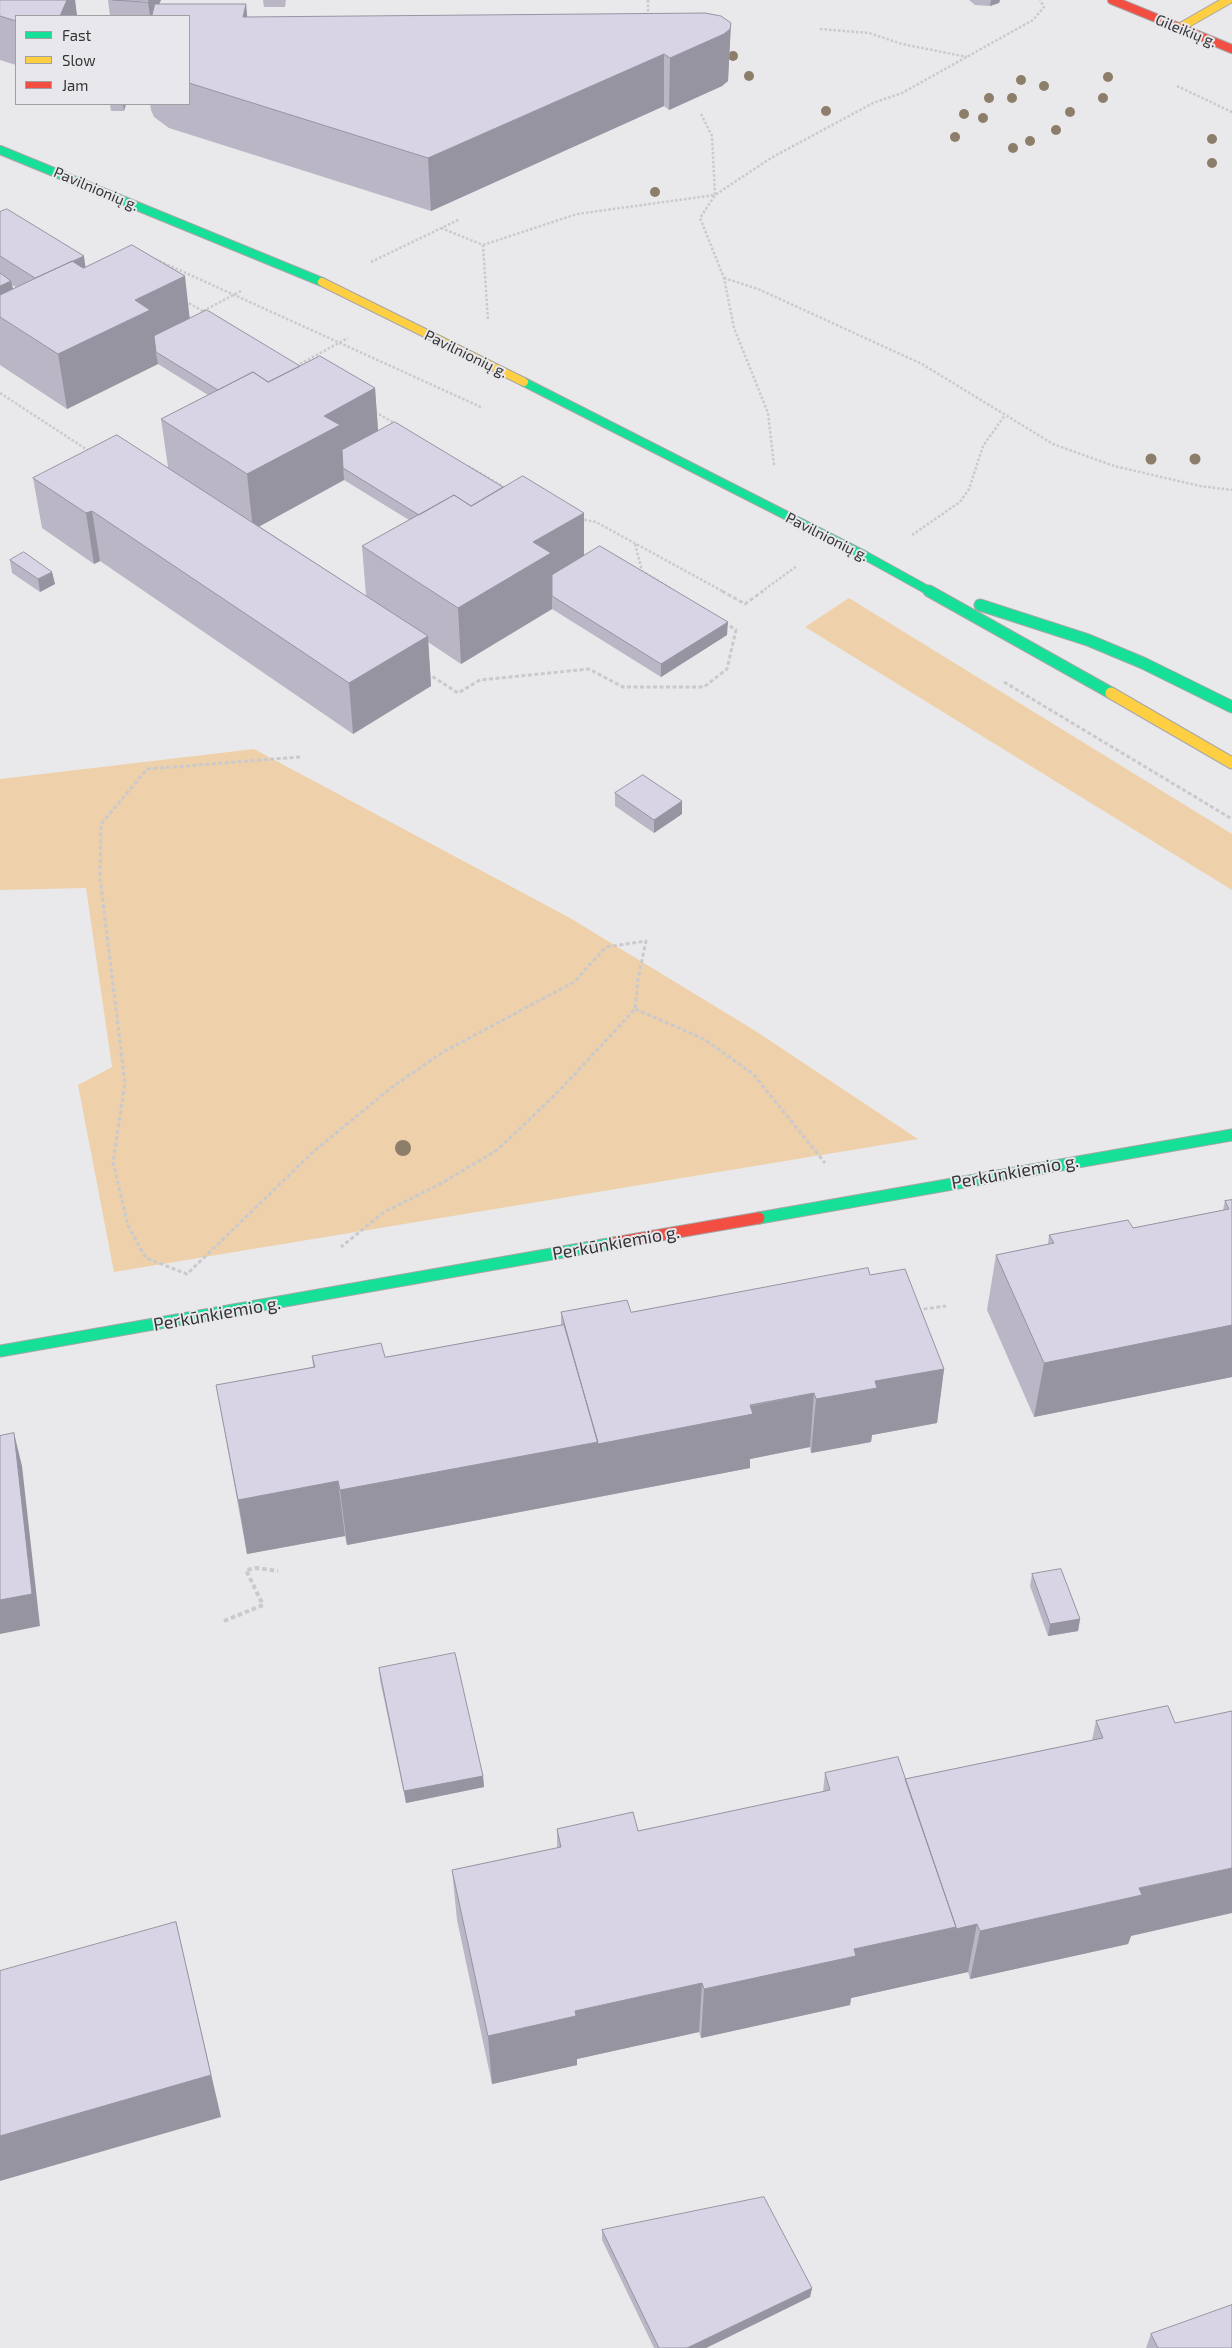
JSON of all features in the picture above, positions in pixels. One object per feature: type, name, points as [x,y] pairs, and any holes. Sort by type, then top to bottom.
[{"type":"street","name":"Gileikių g.","points":[[1112,0],[1232,49]]},
{"type":"street","name":"Gileikių g.","points":[[1199,0],[1219,10]]},
{"type":"street","points":[[1178,28],[1219,10],[1228,0]]},
{"type":"street","name":"Pavilnionių g.","points":[[0,150],[326,284],[492,366],[866,556],[1232,763]]},
{"type":"street","name":"Pavilnionių g.","points":[[920,585],[1088,640],[1143,663],[1232,707]]},
{"type":"street","name":"Perkūnkiemio g.","points":[[0,1351],[1232,1135]]},
{"type":"path","points":[[648,0],[648,26]]},
{"type":"path","points":[[753,499],[776,476],[768,413],[734,328],[724,278],[700,218],[715,195],[771,158],[873,103],[902,93],[1033,20],[1044,7],[1040,0]]},
{"type":"path","points":[[820,29],[869,33],[902,44],[967,57]]},
{"type":"path","points":[[1177,86],[1232,112]]},
{"type":"path","points":[[701,114],[712,136],[715,195]]},
{"type":"path","points":[[441,228],[483,245],[578,214],[715,195]]},
{"type":"path","points":[[326,284],[460,219]]},
{"type":"path","points":[[483,245],[492,366]]},
{"type":"path","points":[[149,256],[491,412]]},
{"type":"path","points":[[724,278],[758,289],[922,364],[1053,444],[1114,466],[1200,486],[1232,490]]},
{"type":"path","points":[[185,301],[210,316]]},
{"type":"path","points":[[304,371],[296,366],[387,315]]},
{"type":"path","points":[[0,392],[92,453]]},
{"type":"path","points":[[371,410],[396,425]]},
{"type":"path","points":[[866,556],[906,538],[960,502],[968,489],[983,446],[1005,415]]},
{"type":"path","points":[[464,464],[506,488]]},
{"type":"path","points":[[576,519],[596,522],[745,604],[800,564],[791,560]]},
{"type":"path","points":[[635,544],[642,570],[674,590]]},
{"type":"path","points":[[424,672],[458,693],[480,680],[590,669],[624,687],[704,687],[727,669],[736,630],[721,620]]},
{"type":"path","points":[[1002,680],[1232,819]]},
{"type":"path","points":[[300,757],[147,769],[101,824],[100,878],[125,1083],[112,1162],[128,1226],[146,1258],[188,1274],[314,1151],[391,1088],[442,1052],[574,982],[606,947],[646,941],[638,979],[635,1009],[558,1091],[497,1150],[442,1184],[384,1212],[338,1249]]},
{"type":"path","points":[[635,1009],[704,1039],[753,1074],[827,1166]]},
{"type":"path","points":[[910,1312],[946,1306]]},
{"type":"path","points":[[224,1622],[263,1605],[246,1570],[257,1568],[278,1571]]},
{"type":"shaded area","points":[[849,598],[1232,834],[1232,890],[805,627]]},
{"type":"shaded area","points":[[254,749],[570,918],[754,1030],[918,1139],[114,1272],[78,1085],[112,1067],[86,888],[0,890],[0,779]]},
{"type":"building","points":[[0,0],[67,0],[60,15],[15,15],[15,21],[0,16]]},
{"type":"building","points":[[113,0],[149,0],[148,2]]},
{"type":"building","points":[[155,4],[246,4],[243,17],[705,13],[721,16],[731,23],[730,29],[724,34],[670,58],[664,54],[428,158],[190,83],[190,15],[152,15]]},
{"type":"building","points":[[7,209],[84,256],[35,278],[0,256],[0,212]]},
{"type":"building","points":[[132,245],[185,276],[135,300],[150,310],[58,354],[0,317],[0,295],[72,261],[83,268]]},
{"type":"building","points":[[0,273],[11,281],[0,286]]},
{"type":"building","points":[[207,310],[300,366],[268,382],[253,372],[218,390],[156,352],[154,336]]},
{"type":"building","points":[[320,356],[375,388],[324,416],[340,425],[247,474],[161,419],[253,372],[268,382]]},
{"type":"building","points":[[395,422],[503,487],[471,506],[454,495],[419,515],[343,468],[342,450]]},
{"type":"building","points":[[117,435],[428,636],[349,683],[92,511],[86,513],[33,478]]},
{"type":"building","points":[[523,476],[584,513],[533,542],[551,553],[458,608],[362,546],[454,495],[471,506]]},
{"type":"building","points":[[600,546],[728,622],[661,664],[552,596],[552,575]]},
{"type":"building","points":[[24,552],[52,572],[38,579],[10,560]]},
{"type":"building","points":[[643,775],[682,801],[654,820],[615,793]]},
{"type":"building","points":[[1232,1200],[1232,1325],[1044,1363],[996,1255],[1054,1243],[1049,1235],[1128,1220],[1133,1228],[1229,1209],[1225,1201]]},
{"type":"building","points":[[868,1268],[870,1275],[905,1269],[944,1369],[875,1381],[877,1388],[816,1399],[814,1393],[750,1405],[753,1414],[598,1444],[561,1312],[627,1300],[631,1312]]},
{"type":"building","points":[[564,1325],[598,1442],[340,1490],[338,1481],[238,1500],[216,1385],[315,1367],[312,1356],[381,1343],[385,1357]]},
{"type":"building","points":[[14,1433],[32,1594],[0,1600],[0,1436]]},
{"type":"building","points":[[1061,1569],[1080,1619],[1050,1624],[1032,1574]]},
{"type":"building","points":[[455,1653],[483,1776],[404,1791],[379,1668]]},
{"type":"building","points":[[1168,1706],[1175,1723],[1232,1711],[1232,1868],[1139,1888],[1142,1895],[980,1931],[977,1924],[956,1929],[905,1779],[1103,1738],[1096,1721]]},
{"type":"building","points":[[898,1757],[956,1927],[854,1949],[856,1956],[704,1989],[702,1983],[575,2011],[576,2016],[488,2036],[452,1870],[561,1847],[557,1829],[633,1812],[638,1831],[830,1790],[825,1773]]},
{"type":"building","points":[[176,1922],[211,2075],[0,2136],[0,1971]]},
{"type":"building","points":[[764,2197],[812,2288],[687,2348],[659,2348],[602,2230]]},
{"type":"building","points":[[1232,2305],[1232,2348],[1158,2348],[1151,2334]]},
{"type":"traffic: fast","points":[[0,150],[322,282]]},
{"type":"traffic: fast","points":[[524,382],[866,556],[1111,693]]},
{"type":"traffic: fast","points":[[980,605],[1088,640],[1143,663],[1232,707]]},
{"type":"traffic: fast","points":[[759,1218],[1232,1135]]},
{"type":"traffic: fast","points":[[0,1351],[614,1243]]},
{"type":"traffic: slow","points":[[1179,28],[1228,0]]},
{"type":"traffic: slow","points":[[322,282],[524,382]]},
{"type":"traffic: slow","points":[[1111,693],[1232,763]]},
{"type":"traffic: jam","points":[[1112,0],[1232,49]]},
{"type":"traffic: jam","points":[[614,1243],[759,1218]]}]
